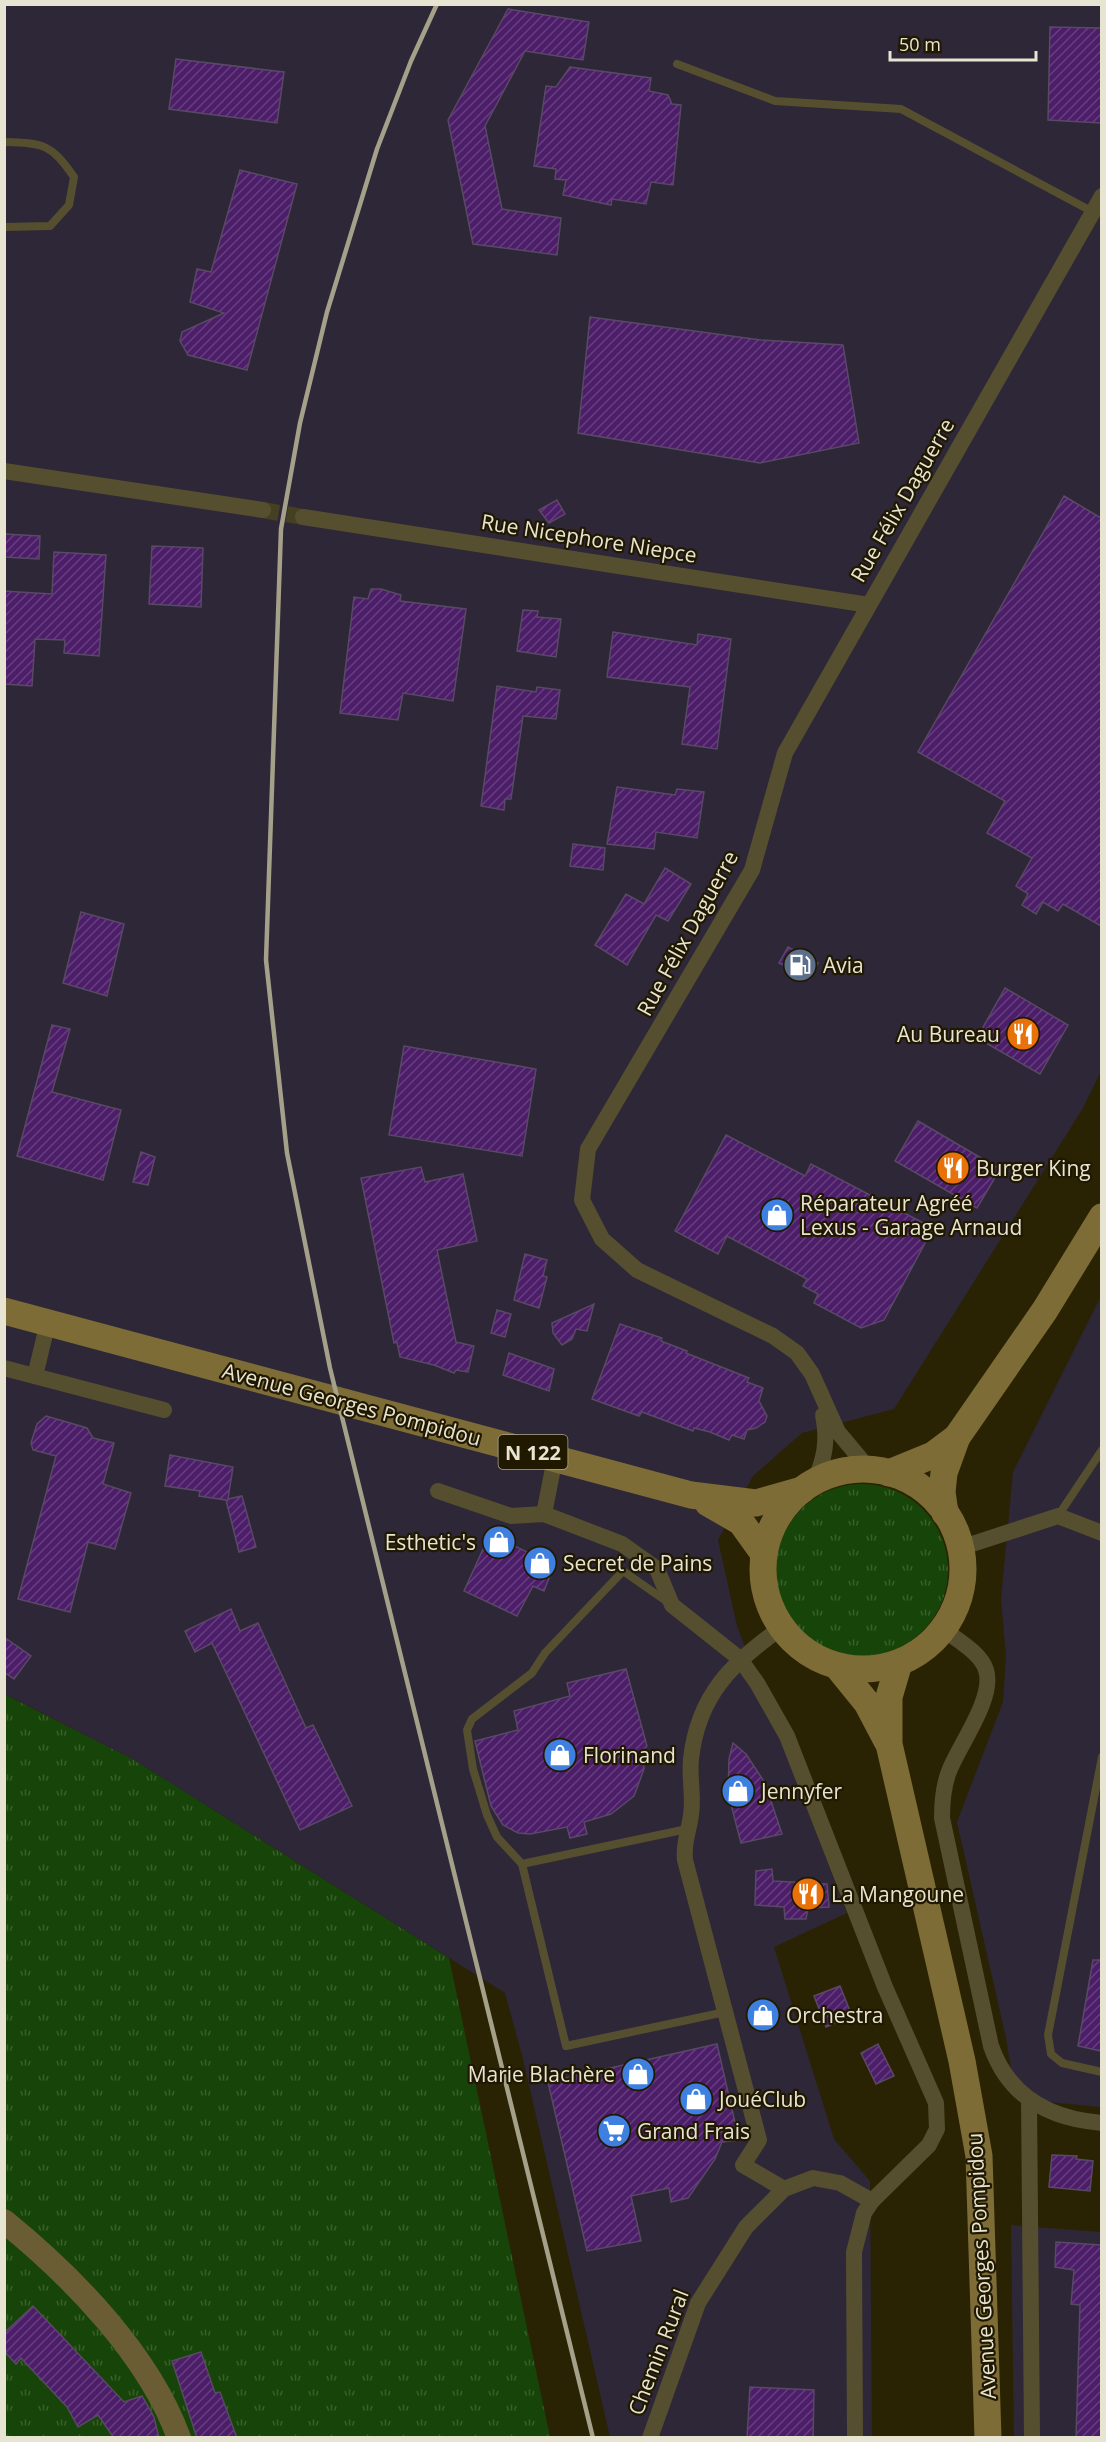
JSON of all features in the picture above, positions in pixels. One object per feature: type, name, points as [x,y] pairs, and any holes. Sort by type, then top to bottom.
[{"type":"main road","points":[[957,1437],[933,1455],[879,1471],[836,1473],[809,1485],[777,1518],[764,1554],[763,1580],[769,1605],[782,1628],[797,1645],[816,1658],[837,1666],[868,1670],[899,1663],[923,1649],[943,1629],[957,1604],[963,1576],[960,1548],[945,1513],[942,1492],[944,1473],[957,1437],[1045,1310],[1101,1217]]},
{"type":"main road","name":"Avenue Georges Pompidou","points":[[4,1311],[691,1495],[756,1503],[809,1485]]},
{"type":"main road","points":[[879,1471],[921,1488],[945,1513]]},
{"type":"main road","name":"Avenue Georges Pompidou","points":[[691,1495],[741,1522],[764,1554]]},
{"type":"main road","points":[[889,1744],[889,1697],[899,1663]]},
{"type":"main road","points":[[837,1666],[867,1703],[889,1744]]},
{"type":"main road","name":"Avenue Georges Pompidou","points":[[889,1744],[963,2061],[979,2156],[988,2438]]},
{"type":"main road","points":[[4,2221],[77,2290],[130,2348],[160,2393],[179,2438]]},
{"type":"street","name":"Rue Félix Daguerre","points":[[879,1471],[838,1432],[816,1385],[797,1353],[780,1341],[637,1269],[602,1239],[582,1200],[588,1149],[752,870],[785,753],[1101,196]]},
{"type":"street","points":[[4,471],[263,510]]},
{"type":"street","name":"Rue Nicephore Niepce","points":[[303,517],[869,605]]},
{"type":"street","points":[[35,1376],[48,1322]]},
{"type":"street","points":[[4,1368],[164,1410]]},
{"type":"street","name":"Rue Félix Daguerre","points":[[809,1485],[824,1462],[827,1443],[816,1385]]},
{"type":"street","points":[[544,1514],[555,1458]]},
{"type":"street","points":[[438,1491],[511,1516],[544,1514],[622,1544],[657,1569],[672,1605],[740,1659],[757,1683],[787,1736],[885,1988],[936,2103],[937,2129],[929,2145],[872,2200],[864,2213],[854,2252],[855,2438]]},
{"type":"street","points":[[960,1548],[998,1533],[1058,1516],[1101,1533]]},
{"type":"street","points":[[782,1628],[740,1659],[728,1671],[708,1699],[691,1759],[691,1815],[683,1843],[685,1860],[759,2140],[743,2165],[784,2189]]},
{"type":"street","points":[[943,1629],[974,1654],[986,1668],[988,1687],[950,1769],[942,1795],[942,1818],[991,2046],[999,2067],[1017,2091],[1029,2100],[1077,2121],[1101,2123]]},
{"type":"street","name":"Avenue Georges Pompidou","points":[[1029,2100],[1032,2438]]},
{"type":"street","name":"Chemin Rural","points":[[650,2438],[698,2303],[746,2227],[784,2189],[813,2178],[840,2183],[872,2200]]},
{"type":"lane","points":[[677,64],[775,101],[901,109],[1093,212]]},
{"type":"lane","points":[[4,142],[35,142],[58,153],[74,177],[69,205],[50,226],[4,227]]},
{"type":"lane","points":[[1058,1516],[1101,1450]]},
{"type":"lane","points":[[672,1605],[623,1570],[545,1653],[532,1673],[472,1719],[467,1730],[467,1743],[480,1797],[497,1837],[522,1864],[566,2046],[725,2012]]},
{"type":"lane","points":[[1101,1757],[1048,2035],[1051,2054],[1062,2063],[1101,2072]]},
{"type":"lane","points":[[522,1864],[687,1829]]},
{"type":"shaded area","points":[[4,5],[1101,5],[1101,1071],[1083,1108],[894,1409],[802,1433],[753,1476],[718,1540],[737,1626],[847,1913],[774,1947],[834,2139],[870,2181],[872,2437],[610,2437],[523,2059],[505,1993],[134,1760],[5,1694]]},
{"type":"shaded area","points":[[1101,1296],[1101,2107],[1016,2099],[1006,2038],[957,1822],[1003,1702],[1006,1657],[1001,1599],[1013,1472]]},
{"type":"shaded area","points":[[1011,2225],[1101,2232],[1101,2437],[1014,2437]]},
{"type":"green space","points":[[862,1484],[895,1491],[923,1509],[941,1537],[948,1570],[941,1603],[923,1631],[895,1649],[862,1656],[829,1649],[801,1631],[783,1603],[776,1570],[783,1537],[801,1509],[829,1491]]},
{"type":"green space","points":[[4,1694],[134,1760],[449,1958],[550,2437],[5,2437]]},
{"type":"building","points":[[508,9],[589,22],[583,60],[525,51],[485,126],[502,209],[561,218],[557,255],[473,244],[448,120]]},
{"type":"building","points":[[1050,27],[1101,28],[1101,123],[1048,120]]},
{"type":"building","points":[[176,59],[284,72],[277,123],[169,109]]},
{"type":"building","points":[[570,67],[651,78],[649,91],[668,95],[672,104],[681,105],[673,185],[651,182],[646,204],[612,199],[611,205],[563,195],[566,180],[555,179],[556,169],[534,166],[546,86],[556,87]]},
{"type":"building","points":[[240,170],[297,184],[247,370],[188,355],[180,341],[182,332],[224,313],[190,302],[197,269],[211,272]]},
{"type":"building","points":[[590,317],[761,340],[843,345],[859,443],[760,463],[578,433]]},
{"type":"building","points":[[1064,496],[1101,518],[1101,926],[1063,904],[1058,911],[1043,902],[1036,914],[1022,905],[1028,894],[1016,886],[1032,858],[987,833],[1005,801],[918,752]]},
{"type":"building","points":[[557,500],[565,514],[549,523],[539,510]]},
{"type":"building","points":[[4,534],[40,536],[39,559],[4,557]]},
{"type":"building","points":[[152,546],[203,548],[201,607],[149,604]]},
{"type":"building","points":[[54,552],[106,555],[99,656],[64,653],[65,640],[35,639],[32,686],[4,684],[4,591],[52,594]]},
{"type":"building","points":[[371,589],[381,589],[401,595],[400,601],[466,609],[453,701],[403,693],[398,720],[340,713],[354,597],[368,599]]},
{"type":"building","points":[[523,610],[538,611],[537,617],[561,619],[556,657],[517,651]]},
{"type":"building","points":[[613,632],[697,645],[698,634],[731,639],[717,749],[682,744],[690,687],[607,677]]},
{"type":"building","points":[[497,686],[536,692],[537,687],[560,690],[556,719],[523,716],[511,799],[505,799],[504,810],[481,806]]},
{"type":"building","points":[[617,787],[675,795],[677,789],[704,792],[697,838],[656,832],[654,849],[607,844]]},
{"type":"building","points":[[573,844],[605,848],[603,870],[570,866]]},
{"type":"building","points":[[665,868],[691,884],[668,921],[656,915],[627,965],[595,945],[626,894],[644,904]]},
{"type":"building","points":[[81,912],[124,924],[107,996],[63,983]]},
{"type":"building","points":[[788,947],[818,963],[809,979],[779,963]]},
{"type":"building","points":[[1005,988],[1068,1025],[1040,1074],[977,1038]]},
{"type":"building","points":[[52,1025],[70,1029],[52,1092],[121,1110],[103,1180],[17,1156]]},
{"type":"building","points":[[404,1046],[536,1069],[522,1156],[389,1135]]},
{"type":"building","points":[[918,1121],[1000,1169],[977,1208],[895,1161]]},
{"type":"building","points":[[726,1135],[805,1176],[811,1164],[933,1228],[884,1320],[861,1328],[814,1303],[818,1294],[803,1286],[807,1279],[727,1236],[718,1254],[675,1231]]},
{"type":"building","points":[[141,1152],[155,1157],[148,1185],[133,1182]]},
{"type":"building","points":[[421,1167],[425,1182],[463,1174],[477,1241],[437,1250],[456,1342],[474,1346],[468,1372],[456,1370],[454,1373],[434,1365],[400,1357],[397,1342],[394,1343],[361,1178]]},
{"type":"building","points":[[525,1254],[547,1260],[543,1276],[547,1277],[539,1308],[514,1300]]},
{"type":"building","points":[[594,1304],[587,1331],[576,1329],[572,1339],[562,1345],[553,1333],[552,1323]]},
{"type":"building","points":[[497,1310],[511,1314],[505,1337],[491,1333]]},
{"type":"building","points":[[620,1324],[662,1338],[661,1341],[687,1351],[686,1353],[749,1378],[747,1382],[763,1388],[759,1401],[767,1416],[765,1422],[756,1428],[747,1430],[744,1439],[732,1435],[729,1440],[694,1428],[693,1431],[642,1412],[639,1416],[592,1399]]},
{"type":"building","points":[[509,1353],[554,1369],[549,1391],[503,1375]]},
{"type":"building","points":[[46,1416],[87,1428],[93,1438],[114,1443],[103,1484],[131,1493],[115,1549],[88,1542],[70,1612],[18,1599],[56,1456],[33,1450],[31,1443],[37,1424]]},
{"type":"building","points":[[170,1455],[233,1467],[228,1499],[242,1496],[256,1547],[239,1552],[226,1500],[199,1496],[200,1491],[165,1486]]},
{"type":"building","points":[[490,1534],[554,1565],[544,1591],[533,1586],[517,1616],[464,1591]]},
{"type":"building","points":[[231,1609],[240,1631],[258,1623],[306,1728],[313,1725],[352,1806],[300,1830],[212,1643],[195,1652],[185,1631]]},
{"type":"building","points":[[4,1637],[31,1656],[14,1679],[4,1672]]},
{"type":"building","name":"Florinand","points":[[626,1669],[647,1746],[642,1751],[644,1769],[634,1796],[611,1814],[584,1822],[587,1834],[570,1838],[567,1827],[530,1834],[518,1833],[503,1825],[491,1806],[475,1741],[518,1730],[514,1711],[570,1696],[567,1683]]},
{"type":"building","points":[[733,1743],[746,1754],[765,1783],[782,1834],[741,1843],[728,1793],[729,1759]]},
{"type":"building","points":[[772,1869],[773,1881],[827,1884],[829,1907],[808,1908],[806,1919],[785,1919],[784,1907],[755,1905],[756,1871]]},
{"type":"building","points":[[1093,1960],[1101,1960],[1101,2051],[1078,2046]]},
{"type":"building","points":[[840,1986],[852,2016],[826,2027],[814,1996]]},
{"type":"building","name":"Grand Frais","points":[[717,2044],[739,2140],[722,2142],[715,2159],[688,2198],[671,2202],[669,2188],[631,2196],[641,2241],[587,2251],[548,2082]]},
{"type":"building","points":[[878,2044],[894,2076],[876,2084],[861,2053]]},
{"type":"building","points":[[1052,2155],[1077,2156],[1076,2159],[1093,2161],[1090,2191],[1049,2187]]},
{"type":"building","points":[[1056,2242],[1101,2245],[1101,2438],[1076,2438],[1080,2305],[1071,2304],[1074,2270],[1055,2267]]},
{"type":"building","points":[[33,2306],[124,2402],[142,2396],[154,2417],[159,2438],[114,2438],[98,2415],[78,2427],[67,2407],[21,2358],[16,2364],[4,2351],[4,2333]]},
{"type":"building","points":[[201,2352],[215,2393],[220,2392],[237,2438],[197,2438],[172,2361]]},
{"type":"building","points":[[750,2387],[814,2390],[813,2438],[747,2438]]},
{"type":"tunnel","points":[[263,510],[303,517]]},
{"type":"railway","points":[[437,4],[411,61],[377,149],[327,312],[300,423],[281,529],[266,960],[287,1153],[330,1368],[593,2438]]},
{"type":"place","name":"Avia","points":[[800,965]]},
{"type":"place","name":"Au Bureau","points":[[1023,1034]]},
{"type":"place","name":"Burger King","points":[[953,1168]]},
{"type":"place","name":"Réparateur Agréé Lexus - Garage Arnaud","points":[[777,1215]]},
{"type":"place","name":"Esthetic's","points":[[499,1542]]},
{"type":"place","name":"Secret de Pains","points":[[540,1563]]},
{"type":"place","name":"Florinand","points":[[560,1755]]},
{"type":"place","name":"Jennyfer","points":[[738,1791]]},
{"type":"place","name":"La Mangoune","points":[[808,1894]]},
{"type":"place","name":"Orchestra","points":[[763,2015]]},
{"type":"place","name":"Marie Blachère","points":[[638,2074]]},
{"type":"place","name":"JouéClub","points":[[696,2099]]},
{"type":"place","name":"Grand Frais","points":[[614,2131]]}]
